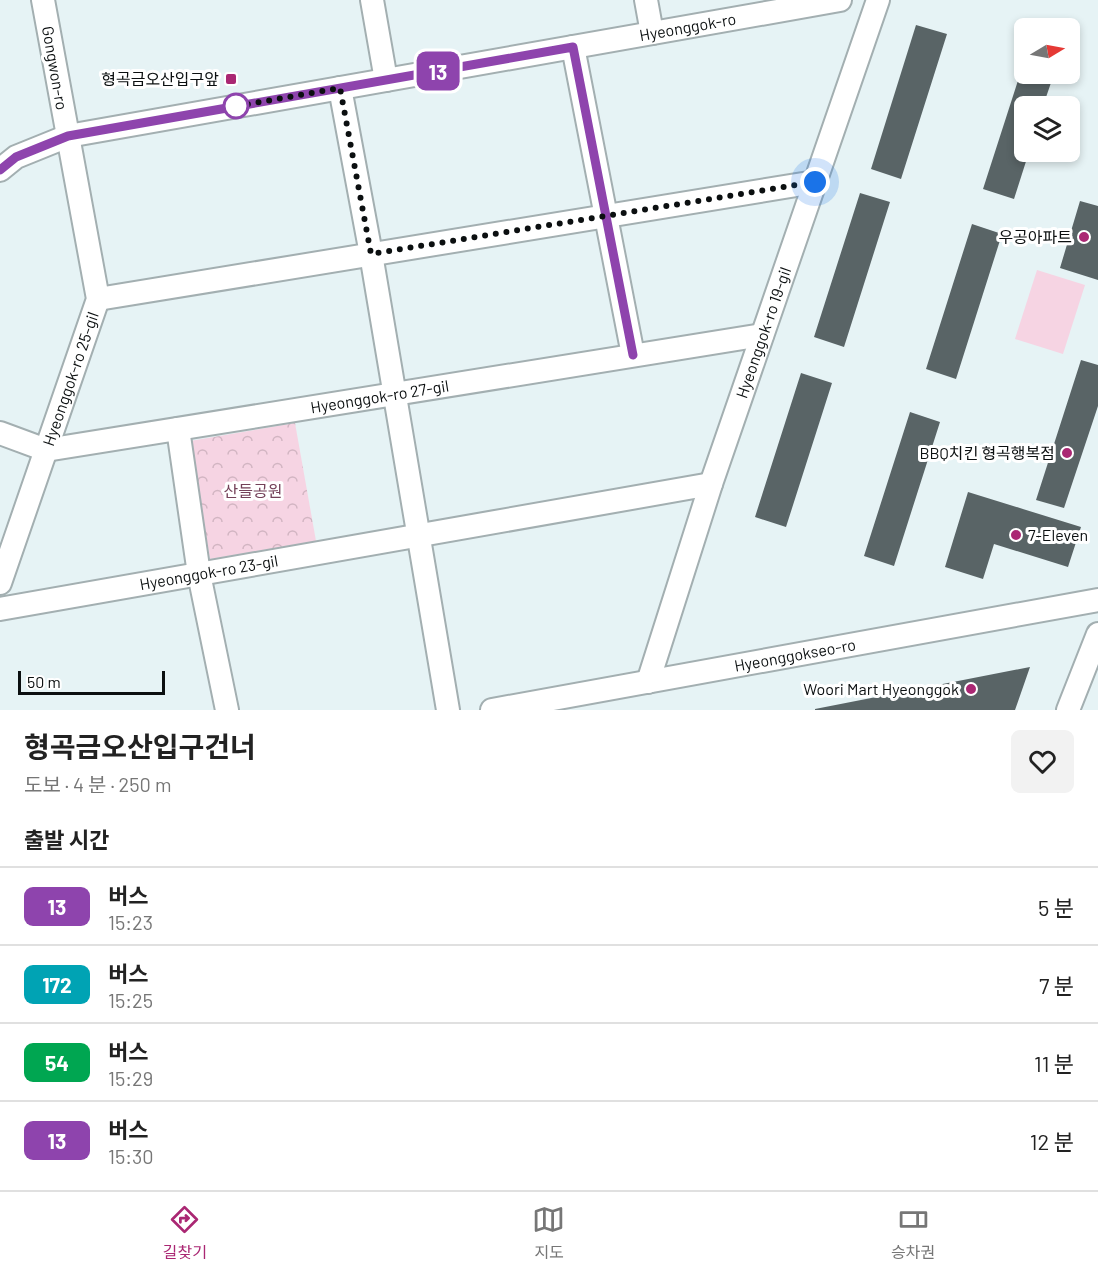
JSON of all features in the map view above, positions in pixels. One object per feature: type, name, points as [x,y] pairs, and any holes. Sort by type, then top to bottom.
[{"type":"street","name":"Gongwon-ro","points":[[43,0],[68,136]]},
{"type":"street","points":[[372,0],[386,80]]},
{"type":"street","points":[[645,0],[652,33]]},
{"type":"street","name":"Hyeonggok-ro","points":[[0,170],[16,157],[68,136],[840,0]]},
{"type":"street","name":"Hyeonggok-ro 19-gil","points":[[648,682],[711,483],[878,0]]},
{"type":"street","points":[[573,47],[633,355]]},
{"type":"street","points":[[340,88],[396,393],[448,710]]},
{"type":"street","name":"Hyeonggok-ro 25-gil","points":[[0,583],[98,299],[68,136]]},
{"type":"street","points":[[98,299],[815,182]]},
{"type":"street","name":"Hyeonggok-ro 27-gil","points":[[0,433],[46,450],[762,336]]},
{"type":"street","points":[[178,429],[198,574],[227,710]]},
{"type":"street","points":[[418,536],[711,483]]},
{"type":"street","name":"Hyeonggok-ro 23-gil","points":[[0,609],[418,536]]},
{"type":"street","name":"Hyeonggokseo-ro","points":[[492,710],[1098,600]]},
{"type":"street","points":[[1068,710],[1098,634]]},
{"type":"green space","points":[[1037,270],[1085,285],[1063,354],[1015,339]]},
{"type":"green space","name":"산들공원","points":[[295,423],[316,541],[210,559],[190,441]]},
{"type":"building","points":[[916,25],[947,34],[901,179],[871,169]]},
{"type":"building","points":[[1017,84],[1051,84],[1046,96],[1014,96],[1014,162],[1026,162],[1014,199],[983,189]]},
{"type":"building","points":[[860,193],[890,202],[844,347],[814,337]]},
{"type":"building","name":"우공아파트","points":[[1080,201],[1098,206],[1098,280],[1060,268]]},
{"type":"building","points":[[972,224],[1002,234],[956,379],[926,369]]},
{"type":"building","name":"BBQ치킨 형곡행복점","points":[[1081,360],[1098,365],[1098,406],[1064,508],[1036,500]]},
{"type":"building","points":[[801,373],[832,383],[786,527],[755,517]]},
{"type":"building","points":[[910,412],[940,422],[894,566],[864,556]]},
{"type":"building","name":"7-Eleven","points":[[968,492],[1081,527],[1068,567],[994,544],[983,579],[945,567]]},
{"type":"building","name":"Woori Mart Hyeonggok","points":[[1030,667],[1015,710],[815,710],[815,709]]},
{"type":"bus line","name":"13","points":[[0,170],[16,157],[68,136],[573,47],[633,355]]},
{"type":"place","name":"형곡금오산입구앞","points":[[231,79]]},
{"type":"place","name":"우공아파트","points":[[1084,237]]},
{"type":"place","name":"BBQ치킨 형곡행복점","points":[[1067,453]]},
{"type":"place","name":"7-Eleven","points":[[1016,535]]},
{"type":"place","name":"Woori Mart Hyeonggok","points":[[971,689]]},
{"type":"route","points":[[236,106],[226,108],[340,88],[371,254],[815,182]]}]
